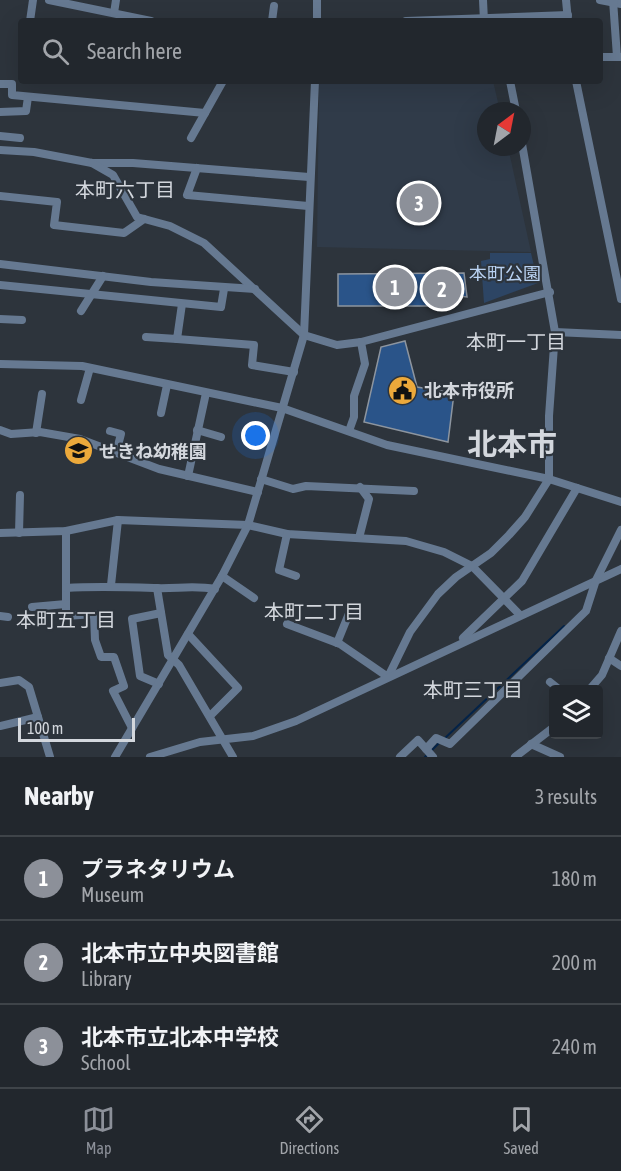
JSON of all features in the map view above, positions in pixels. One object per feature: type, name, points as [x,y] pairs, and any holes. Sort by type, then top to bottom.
[{"type":"street","points":[[30,18],[33,0]]},
{"type":"street","points":[[48,0],[127,18]]},
{"type":"street","points":[[111,16],[116,0]]},
{"type":"street","points":[[317,18],[318,0]]},
{"type":"street","points":[[483,0],[484,18]]},
{"type":"street","points":[[566,0],[568,18]]},
{"type":"street","points":[[600,0],[616,2],[619,57],[603,57]]},
{"type":"street","points":[[272,18],[274,6]]},
{"type":"street","points":[[0,84],[12,84],[12,95],[205,113]]},
{"type":"street","points":[[191,138],[221,84]]},
{"type":"street","points":[[115,757],[215,589],[248,525],[294,372],[304,335],[309,177],[315,84]]},
{"type":"street","points":[[511,84],[514,102]]},
{"type":"street","points":[[577,84],[621,299]]},
{"type":"street","points":[[0,112],[26,111],[28,97]]},
{"type":"street","points":[[0,136],[20,138]]},
{"type":"street","points":[[0,150],[34,152],[92,163],[309,177]]},
{"type":"street","points":[[388,677],[410,632],[431,603],[456,577],[491,553],[509,535],[525,517],[549,479],[549,416],[555,332],[550,292],[524,156]]},
{"type":"street","points":[[92,163],[112,175],[137,217],[170,226],[204,243],[304,335],[337,345],[361,342],[550,292]]},
{"type":"street","points":[[197,168],[187,195],[308,206]]},
{"type":"street","points":[[0,196],[57,202],[54,225],[124,233],[144,219]]},
{"type":"street","points":[[611,251],[621,249]]},
{"type":"street","points":[[0,264],[224,289],[255,289]]},
{"type":"street","points":[[81,311],[103,276]]},
{"type":"street","points":[[0,285],[221,307],[224,289]]},
{"type":"street","points":[[177,339],[182,304]]},
{"type":"street","points":[[0,319],[22,320]]},
{"type":"street","points":[[555,332],[621,335]]},
{"type":"street","points":[[146,337],[254,345],[252,365],[294,372]]},
{"type":"street","points":[[349,431],[354,417],[354,396],[365,364],[361,342]]},
{"type":"street","points":[[0,364],[90,368],[282,408],[387,445],[549,479],[621,502]]},
{"type":"street","points":[[81,400],[90,368]]},
{"type":"street","points":[[161,413],[167,385]]},
{"type":"street","points":[[188,476],[206,393]]},
{"type":"street","points":[[36,433],[42,394]]},
{"type":"street","points":[[0,430],[11,434],[36,433],[80,439],[159,469],[258,492]]},
{"type":"street","points":[[198,430],[221,437]]},
{"type":"street","points":[[110,431],[121,434],[116,453]]},
{"type":"street","points":[[261,479],[293,489],[306,486],[414,491]]},
{"type":"street","points":[[359,538],[369,499],[360,487]]},
{"type":"street","points":[[456,644],[505,599],[534,563],[578,488]]},
{"type":"street","points":[[19,532],[20,495]]},
{"type":"street","points":[[0,533],[66,531],[118,519],[248,525],[286,534],[426,545],[472,566],[520,615]]},
{"type":"street","points":[[111,585],[118,519]]},
{"type":"street","points":[[426,749],[436,738],[450,744],[586,611],[596,580],[621,530]]},
{"type":"street","points":[[66,531],[66,616],[94,614],[95,640],[101,657],[114,657],[124,686],[113,691],[132,728]]},
{"type":"street","points":[[286,534],[279,570],[296,576]]},
{"type":"street","points":[[150,757],[165,750],[223,738],[253,736],[296,721],[456,644],[621,569]]},
{"type":"street","points":[[222,576],[254,598]]},
{"type":"street","points":[[66,588],[111,585],[157,588],[197,585],[215,589]]},
{"type":"street","points":[[157,588],[168,655],[174,659],[233,757]]},
{"type":"street","points":[[32,607],[66,604]]},
{"type":"street","points":[[337,643],[351,611]]},
{"type":"street","points":[[159,684],[140,675],[131,628],[132,619],[161,613]]},
{"type":"street","points":[[287,624],[337,643],[388,677]]},
{"type":"street","points":[[593,685],[602,675],[621,631]]},
{"type":"street","points":[[188,634],[238,688],[210,716]]},
{"type":"street","points":[[609,658],[621,666]]},
{"type":"street","points":[[0,683],[19,680],[29,687],[48,757]]},
{"type":"street","points":[[550,681],[554,685]]},
{"type":"street","points":[[0,726],[38,717]]},
{"type":"street","points":[[515,757],[549,731]]},
{"type":"street","points":[[400,757],[418,740],[433,757]]},
{"type":"street","points":[[531,744],[560,757]]},
{"type":"shaded area","points":[[319,84],[494,84],[498,102],[477,102],[477,156],[510,156],[531,252],[317,247]]},
{"type":"green space","name":"本町公園","points":[[490,253],[531,253],[538,283],[484,303],[481,261],[490,259]]},
{"type":"building","points":[[464,273],[467,297],[449,295],[433,306],[338,306],[338,274]]},
{"type":"building","name":"北本市役所","points":[[405,341],[417,387],[454,393],[448,442],[364,422],[381,347]]},
{"type":"waterway","points":[[444,739],[564,626]]},
{"type":"waterway","points":[[425,757],[439,743]]},
{"type":"place","name":"北本市立北本中学校","points":[[419,203]]},
{"type":"place","name":"プラネタリウム","points":[[395,287]]},
{"type":"place","name":"北本市立中央図書館","points":[[442,289]]},
{"type":"place","name":"北本市役所","points":[[403,390]]},
{"type":"place","name":"せきね幼稚園","points":[[78,451]]},
{"type":"district","name":"本町六丁目","points":[[125,189]]},
{"type":"district","name":"本町一丁目","points":[[516,341]]},
{"type":"district","name":"北本市","points":[[512,444]]},
{"type":"district","name":"本町二丁目","points":[[314,611]]},
{"type":"district","name":"本町五丁目","points":[[66,619]]},
{"type":"district","name":"本町三丁目","points":[[473,689]]}]
